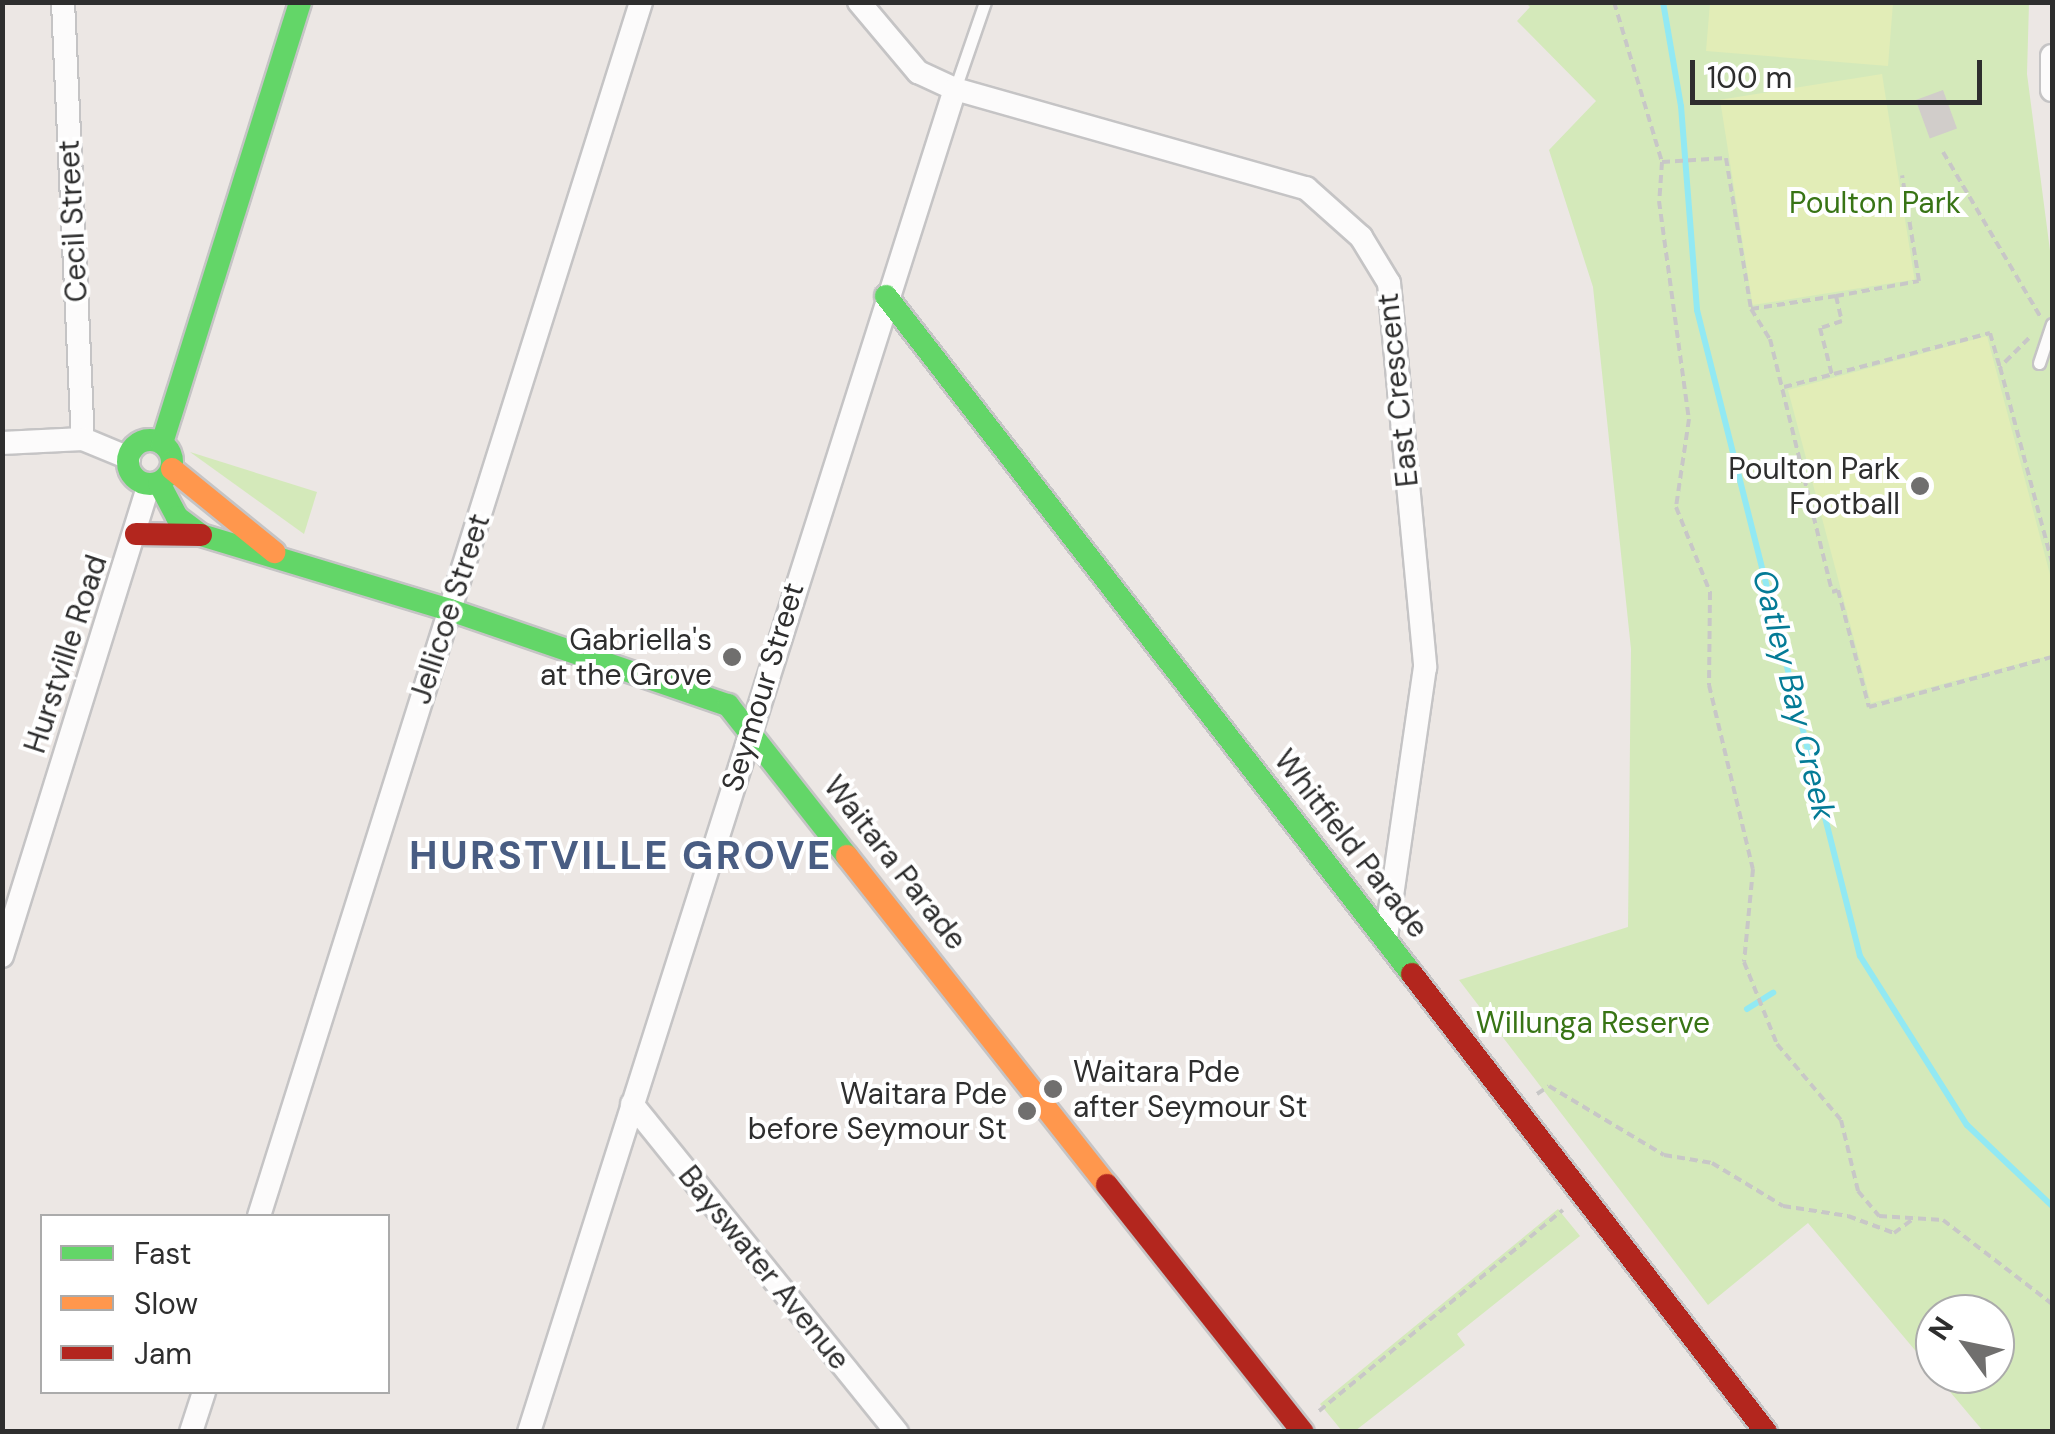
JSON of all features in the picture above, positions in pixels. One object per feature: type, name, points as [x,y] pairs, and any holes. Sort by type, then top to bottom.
[{"type":"street","name":"Cecil Street","points":[[63,2],[83,438]]},
{"type":"street","points":[[200,535],[177,517],[160,479],[162,443],[300,2]]},
{"type":"street","name":"Jellicoe Street","points":[[259,1214],[641,2]]},
{"type":"street","name":"East Crescent","points":[[859,2],[918,72],[955,88],[1306,188],[1361,237],[1389,283],[1425,668],[1386,938]]},
{"type":"street","points":[[2052,56],[2052,90]]},
{"type":"street","name":"Seymour Street","points":[[529,1432],[955,88]]},
{"type":"street","name":"Whitfield Parade","points":[[886,296],[1766,1432]]},
{"type":"street","points":[[2,443],[83,438],[129,458]]},
{"type":"street","points":[[129,458],[142,442],[162,443]]},
{"type":"street","points":[[129,458],[135,479],[160,479]]},
{"type":"street","name":"Waitara Parade","points":[[160,479],[280,558]]},
{"type":"street","name":"Hurstville Road","points":[[2,956],[136,534],[160,479]]},
{"type":"street","name":"Waitara Parade","points":[[136,534],[200,535],[450,610],[701,691],[752,728],[1301,1429]]},
{"type":"street","name":"Bayswater Avenue","points":[[632,1104],[897,1432]]},
{"type":"street","points":[[191,1432],[203,1394]]},
{"type":"lane","name":"Seymour Street","points":[[955,88],[985,2]]},
{"type":"lane","points":[[2039,363],[2052,327]]},
{"type":"path","points":[[1614,2],[1662,162],[1658,201],[1689,419],[1676,507],[1710,592],[1708,685],[1753,869],[1744,962],[1777,1044],[1841,1120],[1858,1191],[1879,1216],[1943,1220],[2052,1304]]},
{"type":"path","points":[[1943,152],[2052,327],[2038,330],[2000,368]]},
{"type":"path","points":[[1662,162],[1711,162],[1726,158],[1752,309],[1770,339],[1784,387],[1832,592],[1838,590],[1868,707],[2052,657]]},
{"type":"path","points":[[1752,309],[1919,281],[1902,175]]},
{"type":"path","points":[[1832,375],[1820,328],[1842,321],[1836,296]]},
{"type":"path","points":[[1784,387],[1990,333],[2052,562]]},
{"type":"path","points":[[1534,1096],[1548,1086],[1664,1155],[1712,1163],[1783,1206],[1848,1216],[1894,1233],[1916,1218]]},
{"type":"path","points":[[1301,1429],[1582,1195]]},
{"type":"green space","points":[[1526,3],[2029,3],[2027,74],[2052,266],[2052,1431],[1983,1431],[1952,1394],[2015,1394],[2015,1294],[1915,1294],[1915,1350],[1808,1223],[1708,1305],[1459,980],[1628,927],[1631,649],[1593,287],[1549,150],[1596,101],[1517,21],[1530,7]]},
{"type":"green space","points":[[1710,3],[1893,3],[1888,66],[1706,51]]},
{"type":"green space","name":"Poulton Park","points":[[1882,74],[1915,279],[1753,305],[1720,100]]},
{"type":"green space","name":"Poulton Park Football","points":[[1987,336],[2052,582],[2052,655],[1871,703],[1788,390]]},
{"type":"green space","points":[[190,452],[317,492],[304,534]]},
{"type":"green space","points":[[1558,1209],[1580,1236],[1457,1334],[1465,1345],[1355,1431],[1342,1431],[1320,1404]]},
{"type":"building","points":[[1943,90],[1957,129],[1930,138],[1916,100]]},
{"type":"waterway","name":"Oatley Bay Creek","points":[[1663,2],[1681,106],[1697,310],[1860,956],[1967,1125],[2052,1206]]},
{"type":"waterway","points":[[1747,1009],[1773,993]]},
{"type":"traffic: fast","points":[[162,443],[300,2]]},
{"type":"traffic: fast","points":[[886,296],[1412,974]]},
{"type":"traffic: fast","points":[[150,440],[166,446],[172,462],[166,478],[150,484],[134,478],[128,462],[134,446],[150,440]]},
{"type":"traffic: fast","points":[[159,483],[177,517],[201,535],[450,610],[728,705],[847,856]]},
{"type":"traffic: slow","points":[[172,469],[274,552]]},
{"type":"traffic: slow","points":[[847,856],[1107,1185]]},
{"type":"traffic: jam","points":[[136,534],[201,535]]},
{"type":"traffic: jam","points":[[1412,974],[1766,1432]]},
{"type":"traffic: jam","points":[[1107,1185],[1303,1432]]},
{"type":"place","name":"Poulton Park Football","points":[[1920,486]]},
{"type":"place","name":"Gabriella's at the Grove","points":[[732,657]]},
{"type":"place","name":"Waitara Pde after Seymour St","points":[[1053,1089]]},
{"type":"place","name":"Waitara Pde before Seymour St","points":[[1027,1111]]},
{"type":"district","name":"HURSTVILLE GROVE","points":[[621,855]]},
{"type":"park label","name":"Willunga Reserve","points":[[1593,1023]]}]
